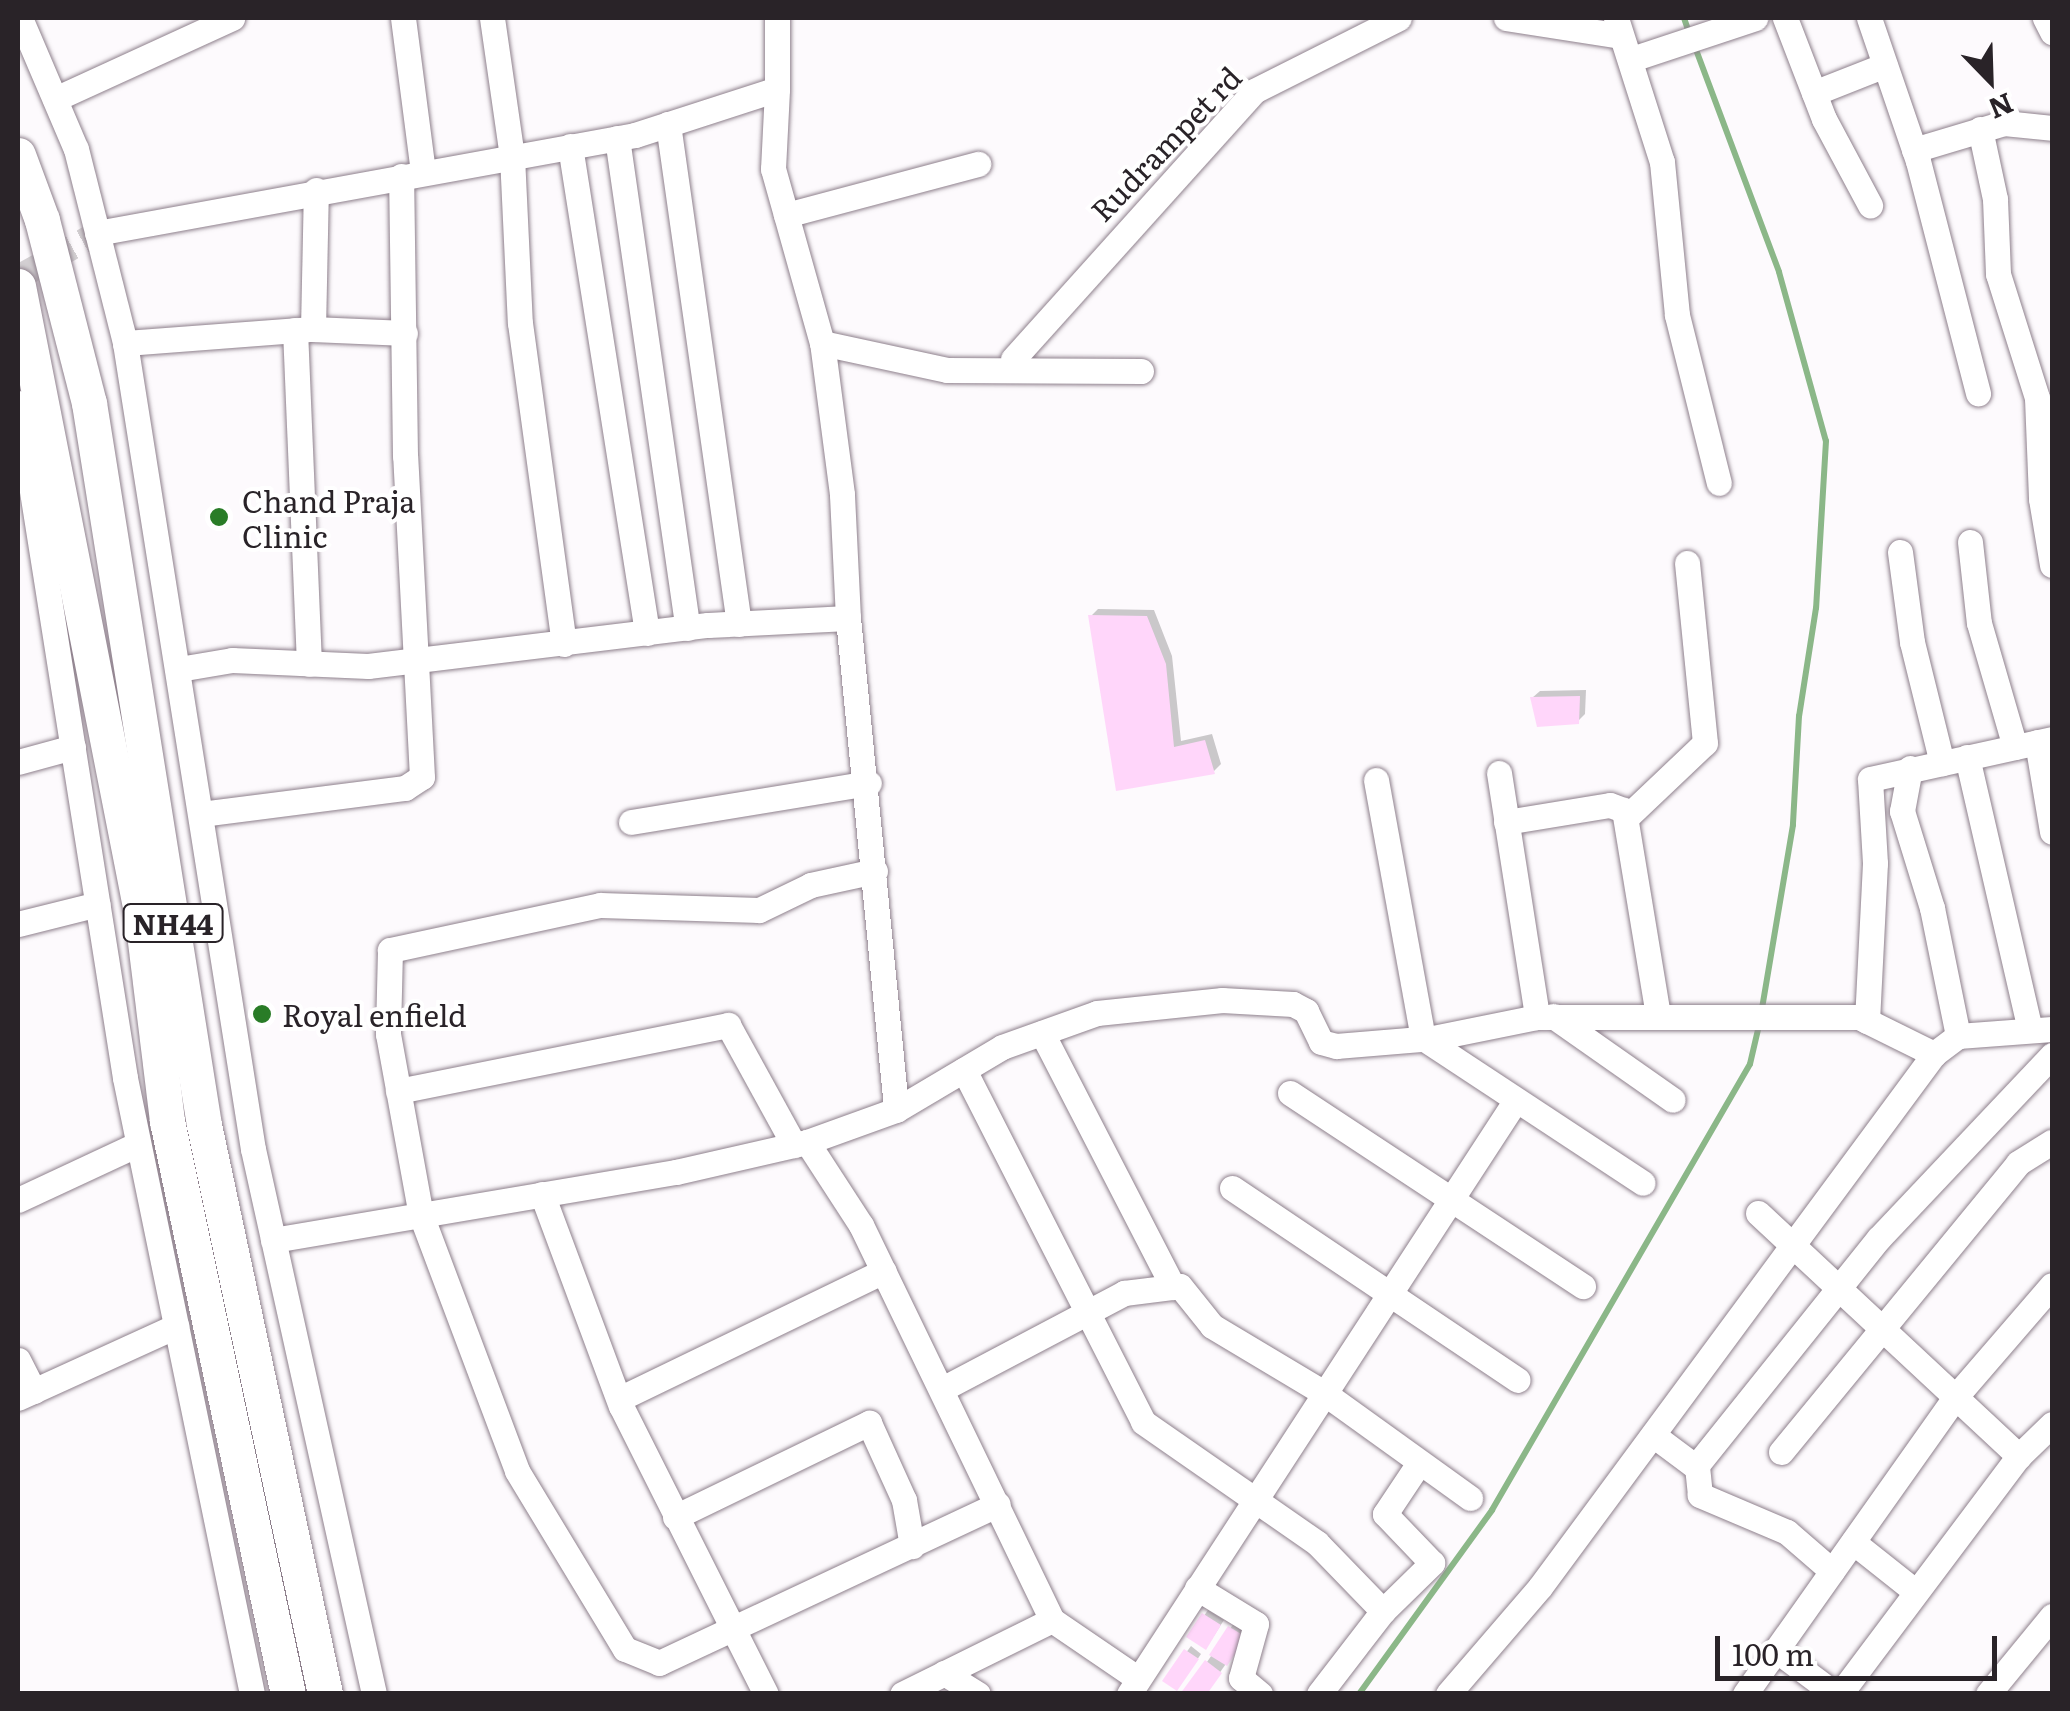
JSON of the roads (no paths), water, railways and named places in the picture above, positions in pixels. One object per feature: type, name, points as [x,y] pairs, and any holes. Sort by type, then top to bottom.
[{"type":"highway","name":"NH44","points":[[18,155],[42,220],[90,403],[204,1125],[325,1694]]},
{"type":"highway","name":"NH44","points":[[18,286],[142,917],[167,1120],[288,1694]]},
{"type":"street","points":[[54,99],[229,18]]},
{"type":"street","points":[[201,814],[416,784],[422,772],[406,333],[412,174],[403,18]]},
{"type":"street","points":[[492,18],[512,156],[520,323],[564,644]]},
{"type":"street","points":[[778,18],[773,169],[822,343],[842,494],[848,618],[869,783],[896,1110]]},
{"type":"street","name":"Rudrampet rd","points":[[1013,359],[1254,91],[1399,18]]},
{"type":"street","points":[[1506,18],[1616,26],[1632,59],[1662,162],[1676,315],[1719,483]]},
{"type":"street","points":[[1632,59],[1755,18]]},
{"type":"street","points":[[1784,18],[1814,93],[1870,205]]},
{"type":"street","points":[[1869,18],[1914,150],[1978,393]]},
{"type":"street","points":[[2046,18],[2052,32]]},
{"type":"street","points":[[23,19],[76,148],[126,343],[273,1240],[374,1694]]},
{"type":"street","points":[[1814,93],[1886,65]]},
{"type":"street","points":[[97,233],[316,190],[618,138],[777,89]]},
{"type":"street","points":[[1914,150],[2013,122],[2052,128]]},
{"type":"street","points":[[668,124],[739,624]]},
{"type":"street","points":[[1980,130],[1996,202],[1998,274],[2037,398],[2041,499],[2052,565]]},
{"type":"street","points":[[618,138],[688,628]]},
{"type":"street","points":[[570,146],[647,633]]},
{"type":"street","points":[[786,214],[978,164]]},
{"type":"street","points":[[309,664],[304,329],[316,190]]},
{"type":"street","points":[[126,343],[304,329],[406,333]]},
{"type":"street","points":[[822,343],[947,370],[1140,371]]},
{"type":"street","points":[[18,404],[138,1144],[252,1694]]},
{"type":"street","points":[[1970,542],[1980,623],[2035,743],[2052,832]]},
{"type":"street","points":[[1448,1694],[1540,1587],[1934,1054],[1958,1036],[2041,1030],[1912,642],[1900,552]]},
{"type":"street","points":[[1628,816],[1705,743],[1687,563]]},
{"type":"street","points":[[179,669],[232,660],[309,664],[415,661],[688,628],[848,618]]},
{"type":"street","points":[[1867,1021],[1875,863],[1869,783],[1875,774],[2035,743]]},
{"type":"street","points":[[18,762],[73,747]]},
{"type":"street","points":[[1910,768],[1902,811],[1932,908],[1958,1036]]},
{"type":"street","points":[[1498,773],[1545,1017],[1672,1100]]},
{"type":"street","points":[[1376,780],[1423,1038],[1514,1104],[1642,1183]]},
{"type":"street","points":[[631,822],[869,783]]},
{"type":"street","points":[[1506,822],[1610,805],[1628,816],[1658,1015]]},
{"type":"street","points":[[875,871],[811,885],[759,910],[600,904],[396,947],[384,971],[398,1091],[421,1215],[490,1409],[570,1562],[625,1649],[660,1663],[740,1630],[998,1504]]},
{"type":"street","points":[[18,924],[98,904]]},
{"type":"street","points":[[273,1240],[542,1194],[800,1143],[896,1110],[964,1070],[1042,1033],[1097,1013],[1222,1000],[1293,1004],[1306,1011],[1320,1042],[1336,1046],[1423,1038],[1545,1017],[1791,1014],[1867,1021],[1934,1054]]},
{"type":"street","points":[[398,1091],[728,1025],[884,1272],[944,1388],[1052,1620],[1134,1688],[1514,1104]]},
{"type":"street","points":[[1042,1033],[1172,1288]]},
{"type":"street","points":[[1696,1468],[1892,1224],[2052,1055]]},
{"type":"street","points":[[964,1070],[1083,1314],[1143,1422],[1317,1543],[1383,1611]]},
{"type":"street","points":[[1290,1093],[1583,1286]]},
{"type":"street","points":[[1781,1452],[1888,1329],[2018,1163],[2052,1142]]},
{"type":"street","points":[[18,1200],[138,1144]]},
{"type":"street","points":[[1232,1188],[1518,1380]]},
{"type":"street","points":[[542,1194],[619,1400],[676,1518],[740,1630],[766,1694]]},
{"type":"street","points":[[1758,1213],[1888,1329],[2019,1456]]},
{"type":"street","points":[[619,1400],[884,1272]]},
{"type":"street","points":[[1744,1694],[1957,1395],[2052,1285]]},
{"type":"street","points":[[944,1388],[1124,1293],[1180,1286],[1212,1326],[1324,1393],[1470,1498]]},
{"type":"street","points":[[18,1360],[26,1394],[176,1326]]},
{"type":"street","points":[[676,1518],[868,1423],[904,1500],[912,1546]]},
{"type":"street","points":[[1776,1650],[1837,1694],[2019,1456],[2052,1424]]},
{"type":"street","points":[[1654,1435],[1696,1468],[1700,1495],[1787,1532],[1832,1571]]},
{"type":"street","points":[[1319,1694],[1383,1611],[1432,1563],[1385,1514],[1419,1463]]},
{"type":"street","points":[[1853,1542],[1916,1592]]},
{"type":"street","points":[[1197,1588],[1256,1624],[1240,1678],[1260,1694]]},
{"type":"street","points":[[1988,1694],[2052,1616]]},
{"type":"street","points":[[902,1694],[1052,1620]]},
{"type":"street","points":[[944,1673],[978,1694]]},
{"type":"waterway","points":[[1684,18],[1690,35]]},
{"type":"waterway","points":[[1695,47],[1779,272],[1826,441],[1816,608],[1799,716],[1793,825],[1762,1008]]},
{"type":"waterway","points":[[1359,1694],[1492,1510],[1750,1064],[1760,1021]]},
{"type":"tunnel","points":[[18,277],[97,233]]},
{"type":"place","name":"Chand Praja Clinic","points":[[219,517]]},
{"type":"place","name":"Royal enfield","points":[[262,1014]]}]
